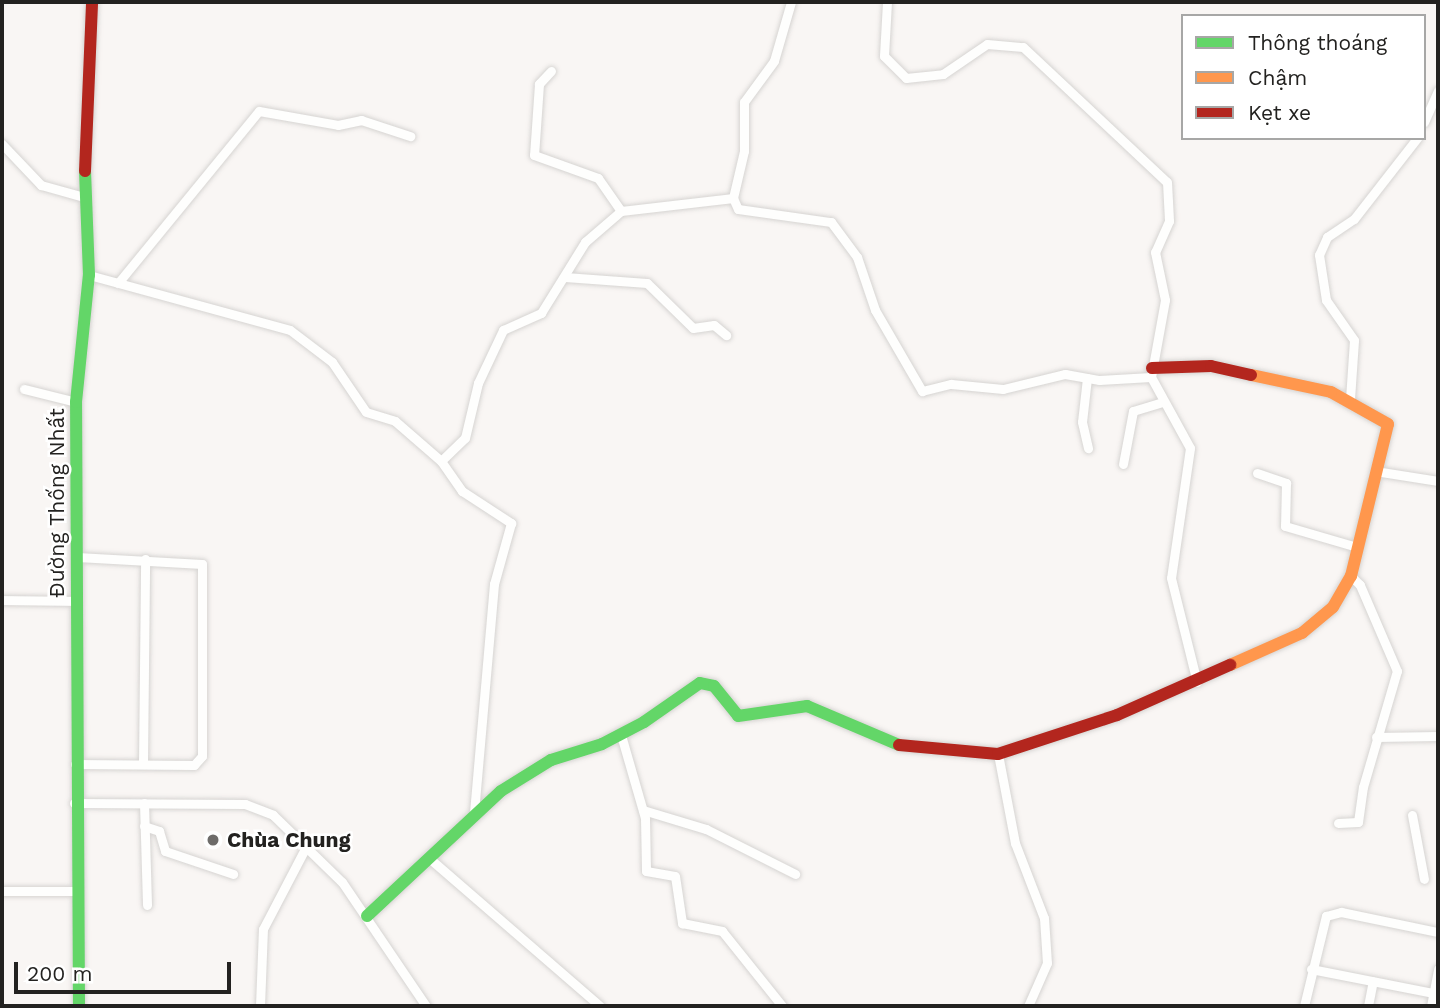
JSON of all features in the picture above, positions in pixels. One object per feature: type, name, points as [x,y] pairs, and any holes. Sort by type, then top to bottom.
[{"type":"street","name":"Đường Thống Nhất","points":[[79,1006],[74,798],[76,402],[89,275],[84,197],[92,2]]},
{"type":"street","points":[[375,909],[474,814],[551,760],[621,735],[707,683],[738,716],[807,706],[886,743],[955,754],[998,754],[1034,746],[1197,682],[1302,633],[1333,607],[1350,576],[1388,424],[1350,399],[1219,367],[1087,378],[1065,374],[1003,389],[951,384],[922,391],[876,310],[857,257],[831,222],[742,211],[733,198],[744,151],[744,102],[774,61],[791,2]]},
{"type":"street","points":[[887,2],[884,56],[906,78],[943,74],[987,44],[1023,47],[1167,182],[1169,221],[1154,252],[1165,300],[1151,373],[1163,402],[1190,448],[1171,578],[1197,682]]},
{"type":"street","points":[[551,71],[539,84],[534,155],[598,178],[621,211]]},
{"type":"street","points":[[1426,118],[1438,91]]},
{"type":"street","points":[[118,283],[259,111],[338,125],[361,120],[410,136]]},
{"type":"street","points":[[1350,399],[1354,340],[1326,300],[1319,255],[1327,237],[1354,219],[1415,140]]},
{"type":"street","points":[[2,144],[41,185],[84,197]]},
{"type":"street","points":[[441,461],[465,438],[478,383],[503,330],[541,313],[565,277],[580,247],[621,211],[733,198]]},
{"type":"street","points":[[89,275],[290,330],[332,362],[366,412],[395,421],[441,461],[462,491],[508,518],[512,528],[494,584],[474,814]]},
{"type":"street","points":[[565,277],[648,283],[693,328],[714,325],[726,335]]},
{"type":"street","points":[[1087,378],[1082,422],[1088,447]]},
{"type":"street","points":[[24,389],[76,402]]},
{"type":"street","points":[[1124,464],[1133,411],[1163,402]]},
{"type":"street","points":[[1375,471],[1438,481]]},
{"type":"street","points":[[1256,473],[1286,483],[1284,526],[1357,547]]},
{"type":"street","points":[[74,770],[143,764],[194,765],[202,756],[202,564],[76,557]]},
{"type":"street","points":[[143,764],[145,559]]},
{"type":"street","points":[[1338,822],[1358,822],[1376,737],[1396,671],[1360,585],[1350,576]]},
{"type":"street","points":[[2,600],[77,601]]},
{"type":"street","points":[[621,735],[643,810],[646,871],[675,876],[682,923],[722,931],[782,1006]]},
{"type":"street","points":[[1376,737],[1438,736]]},
{"type":"street","points":[[998,754],[1015,843],[1044,918],[1047,963],[1028,1006]]},
{"type":"street","points":[[74,798],[144,803],[245,804],[273,815],[375,909],[426,1006]]},
{"type":"street","points":[[144,803],[147,905]]},
{"type":"street","points":[[643,810],[706,829],[795,874]]},
{"type":"street","points":[[1412,815],[1424,879]]},
{"type":"street","points":[[144,826],[159,831],[165,851],[233,874]]},
{"type":"street","points":[[260,1006],[263,929],[307,845]]},
{"type":"street","points":[[429,858],[600,1006]]},
{"type":"street","points":[[2,891],[77,891]]},
{"type":"street","points":[[1304,1006],[1326,916],[1341,912],[1438,932]]},
{"type":"street","points":[[1311,969],[1436,993]]},
{"type":"street","points":[[1431,1006],[1436,993],[1438,969]]},
{"type":"street","points":[[1368,1006],[1373,981]]},
{"type":"traffic: fast","points":[[79,1006],[76,402],[89,275],[85,171]]},
{"type":"traffic: fast","points":[[367,916],[501,791],[551,760],[602,744],[644,722],[700,683],[714,686],[738,716],[807,706],[899,745]]},
{"type":"traffic: slow","points":[[1230,665],[1302,633],[1333,607],[1351,576],[1388,424],[1331,392],[1251,375]]},
{"type":"traffic: jam","points":[[85,171],[92,2]]},
{"type":"traffic: jam","points":[[1152,368],[1211,366],[1251,375]]},
{"type":"traffic: jam","points":[[899,745],[998,754],[1117,715],[1230,665]]},
{"type":"place","name":"Chùa Chung","points":[[213,840]]}]
